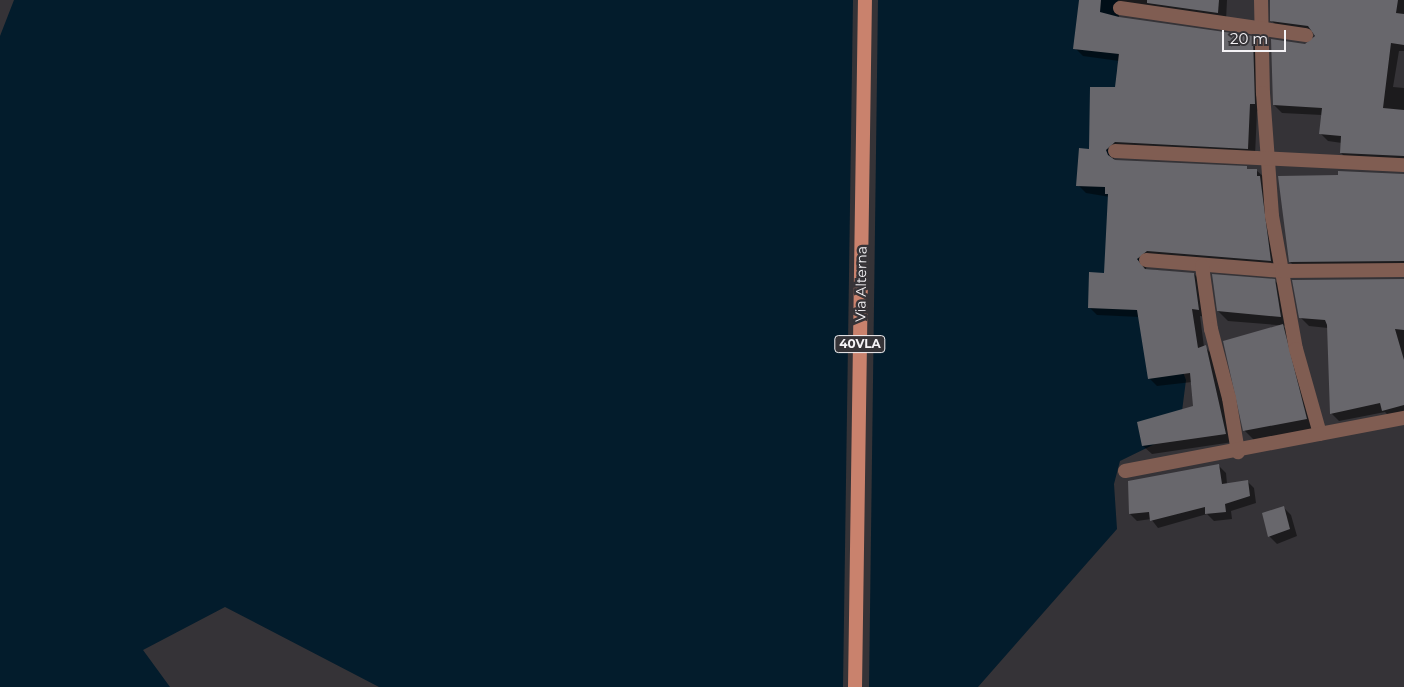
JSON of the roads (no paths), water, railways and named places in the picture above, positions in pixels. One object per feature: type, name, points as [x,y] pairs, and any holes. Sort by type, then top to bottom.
[{"type":"main road","name":"Via Alterna","points":[[856,687],[865,0]]},
{"type":"street","points":[[1262,0],[1260,30],[1272,216],[1296,349],[1320,434]]},
{"type":"street","points":[[1120,8],[1260,30],[1306,35]]},
{"type":"street","points":[[1115,151],[1404,165]]},
{"type":"street","points":[[1146,260],[1282,271],[1404,270]]},
{"type":"street","points":[[1202,266],[1211,329],[1229,398],[1238,452]]},
{"type":"street","points":[[1125,471],[1238,452],[1404,418]]},
{"type":"water","points":[[14,0],[1118,0],[1119,46],[1108,194],[1144,270],[1186,380],[1181,419],[1165,439],[1120,461],[1114,484],[1117,529],[978,687],[379,687],[225,607],[143,650],[170,687],[0,687],[0,36]]}]
